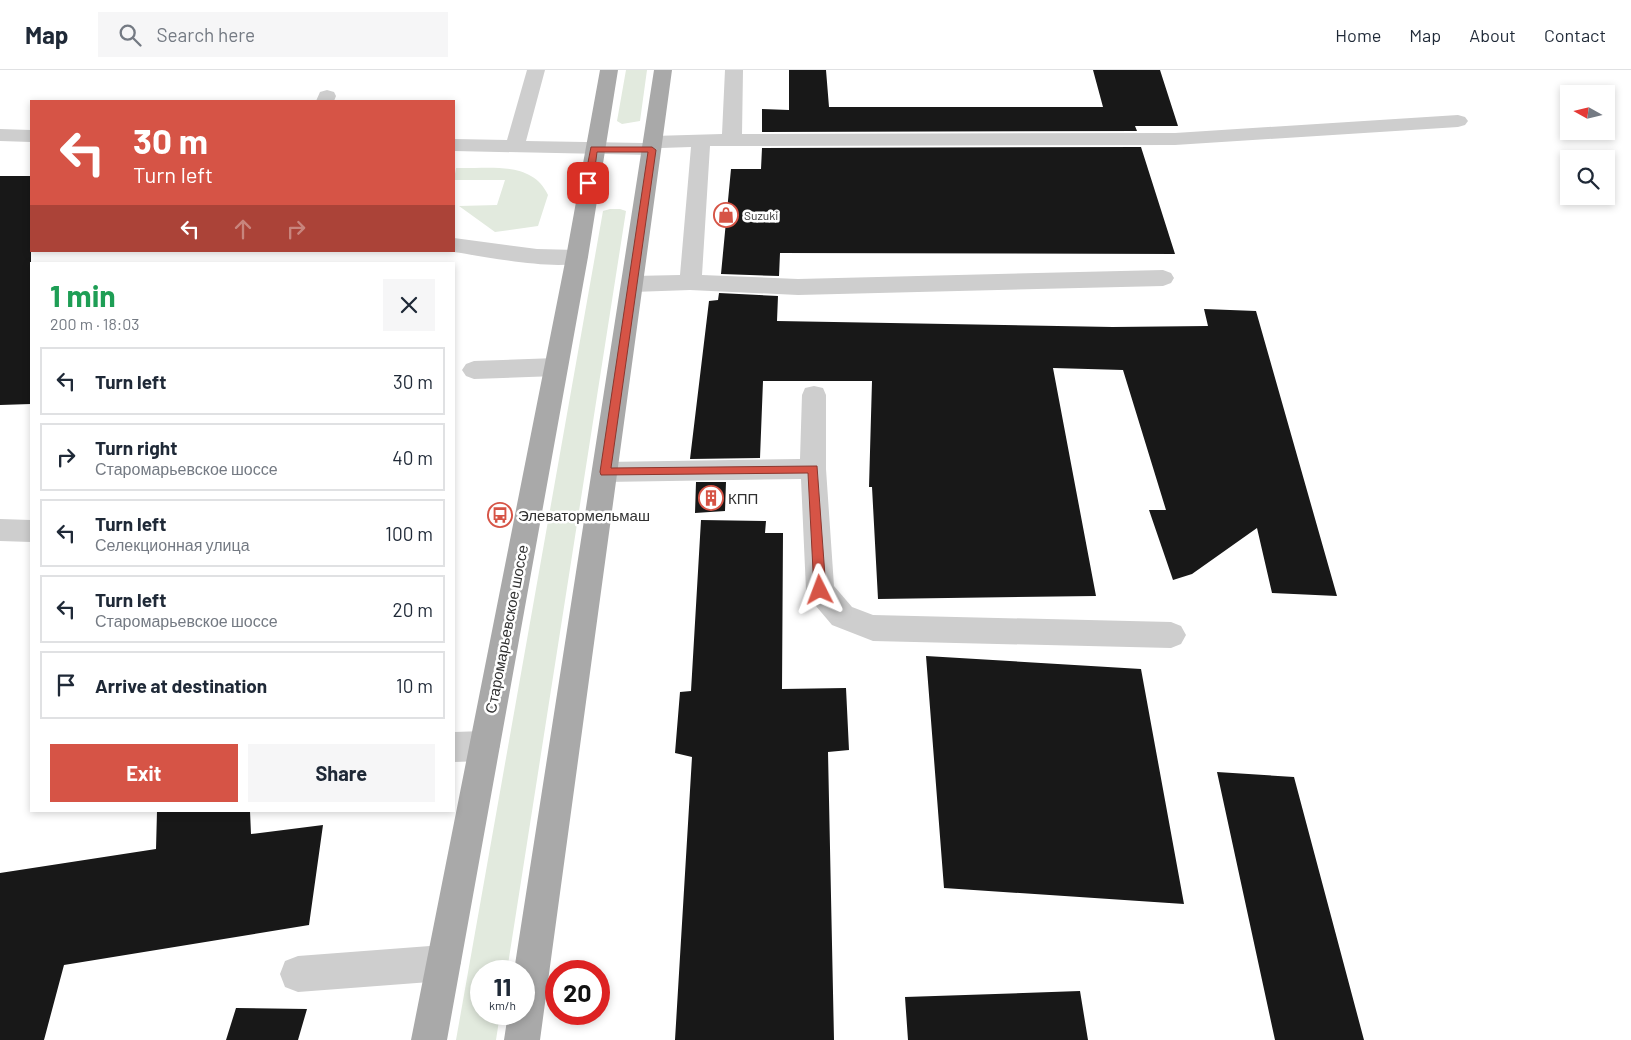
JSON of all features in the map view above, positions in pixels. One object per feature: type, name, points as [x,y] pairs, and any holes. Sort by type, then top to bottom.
[{"type":"main road","name":"Старомарьевское шоссе","points":[[429,1040],[556,367],[609,70]]},
{"type":"main road","points":[[522,1040],[663,70]]},
{"type":"street","points":[[515,146],[536,70]]},
{"type":"street","points":[[732,140],[734,70]]},
{"type":"street","points":[[455,144],[594,149],[732,140],[1175,139],[1458,122]]},
{"type":"street","points":[[0,135],[30,136]]},
{"type":"street","points":[[690,282],[701,141]]},
{"type":"street","points":[[455,245],[537,256],[576,257]]},
{"type":"street","points":[[633,284],[690,282],[798,287],[1163,278]]},
{"type":"street","points":[[474,370],[556,367]]},
{"type":"street","points":[[814,395],[813,469],[820,590],[842,616],[873,628],[1170,634]]},
{"type":"street","points":[[605,472],[813,469]]},
{"type":"street","points":[[0,530],[30,531]]},
{"type":"street","points":[[455,746],[484,746]]},
{"type":"street","points":[[298,974],[443,962]]},
{"type":"shaded area","points":[[626,70],[647,70],[640,121],[622,124],[617,121]]},
{"type":"shaded area","points":[[456,168],[495,168],[520,171],[531,176],[541,184],[548,195],[538,226],[495,232],[459,206],[497,205],[505,180],[455,180]]},
{"type":"shaded area","points":[[620,209],[626,211],[509,960],[470,960],[603,211]]},
{"type":"shaded area","points":[[470,961],[470,1025],[498,1025],[496,1040],[456,1040]]},
{"type":"building","points":[[789,70],[826,70],[829,107],[1103,107],[1093,70],[1160,70],[1178,126],[1135,126],[1137,131],[762,132],[762,109],[789,110]]},
{"type":"building","points":[[1141,147],[1175,254],[780,253],[779,276],[721,274],[731,169],[761,169],[762,148]]},
{"type":"building","points":[[0,176],[30,176],[30,404],[0,405]]},
{"type":"building","points":[[719,293],[778,296],[777,321],[1113,327],[1208,326],[1204,309],[1256,311],[1337,596],[1272,593],[1257,528],[1192,574],[1173,580],[1149,510],[1166,510],[1123,370],[1053,368],[1096,596],[878,599],[872,487],[869,487],[872,381],[763,381],[760,458],[690,459],[709,301],[718,300]]},
{"type":"building","name":"КПП","points":[[696,482],[726,482],[725,511],[695,513]]},
{"type":"building","points":[[701,520],[766,521],[765,533],[783,533],[782,689],[846,688],[849,750],[828,752],[834,1040],[675,1040],[692,757],[675,753],[680,692],[691,691]]},
{"type":"building","points":[[926,656],[1141,669],[1184,904],[944,888]]},
{"type":"building","points":[[1217,772],[1294,777],[1364,1040],[1275,1040]]},
{"type":"building","points":[[157,812],[250,812],[251,834],[323,825],[309,925],[64,965],[44,1040],[0,1040],[0,873],[156,849]]},
{"type":"building","points":[[1080,991],[1088,1040],[908,1040],[905,997]]},
{"type":"building","points":[[236,1008],[307,1009],[298,1040],[226,1040]]},
{"type":"place","name":"Suzuki","points":[[726,215]]},
{"type":"place","name":"КПП","points":[[711,498]]},
{"type":"place","name":"Элеватормельмаш","points":[[500,515]]},
{"type":"route","points":[[588,183],[594,149],[652,150],[605,472],[813,469],[820,590]]}]
